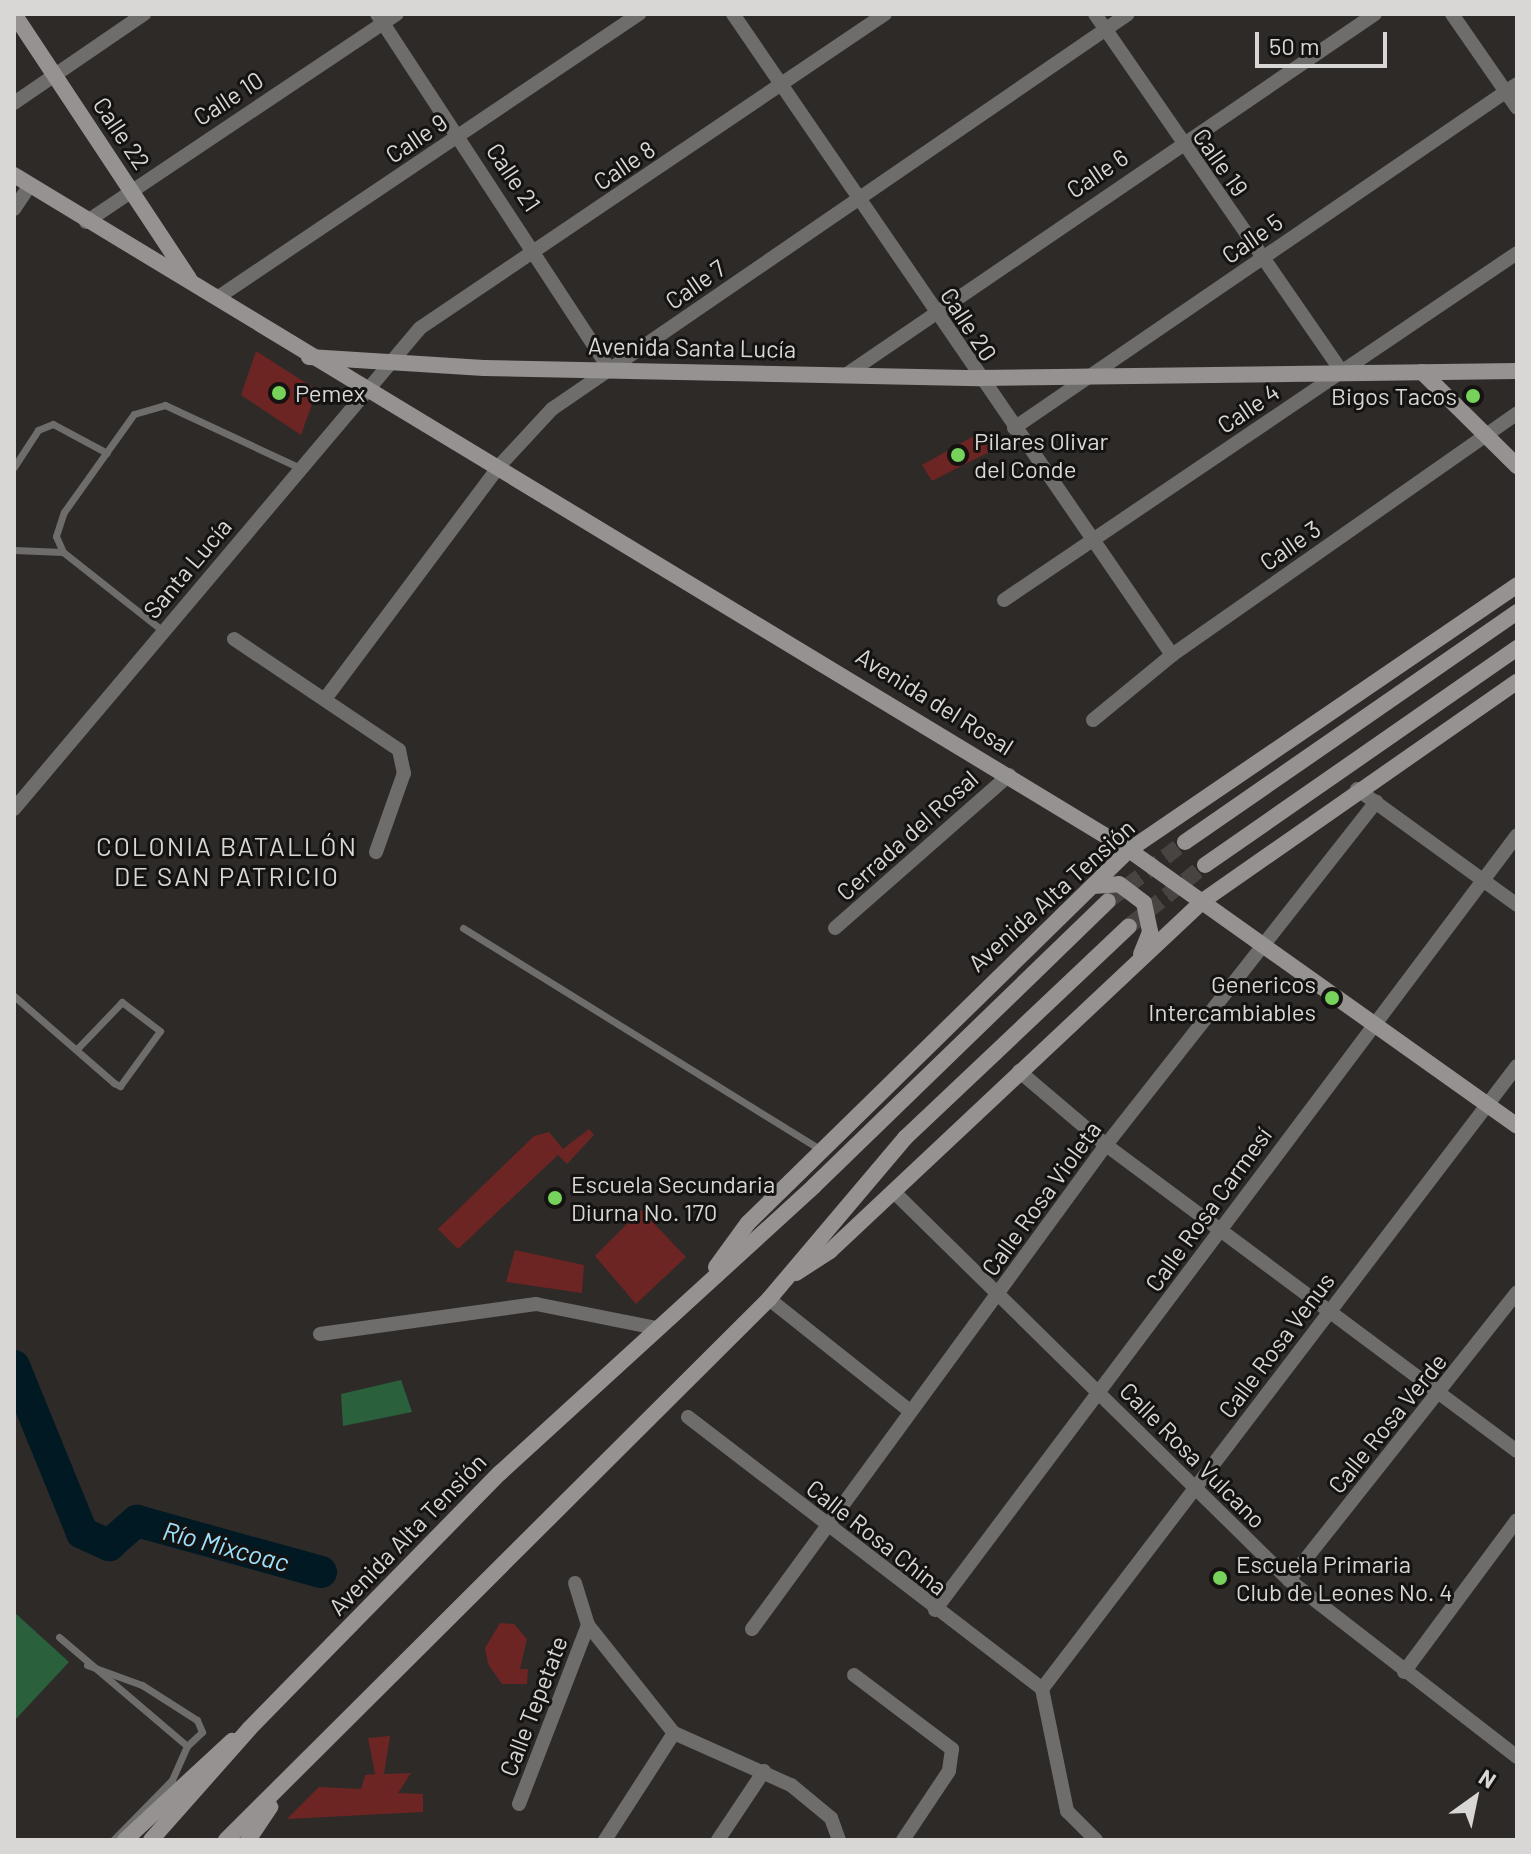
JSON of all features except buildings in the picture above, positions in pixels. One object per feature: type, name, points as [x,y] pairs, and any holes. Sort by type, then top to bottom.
[{"type":"street","name":"Calle 22","points":[[14,14],[189,279]]},
{"type":"street","points":[[14,103],[144,14]]},
{"type":"street","name":"Calle 10","points":[[86,222],[130,188],[380,19],[397,14]]},
{"type":"street","name":"Calle 9","points":[[217,298],[639,14]]},
{"type":"street","name":"Calle 20","points":[[733,14],[779,86],[1172,655]]},
{"type":"street","name":"Calle 8","points":[[396,360],[420,328],[885,14]]},
{"type":"street","name":"Calle 19","points":[[1095,14],[1181,143],[1342,372]]},
{"type":"street","name":"Calle 7","points":[[325,699],[501,464],[552,409],[856,197],[1128,14]]},
{"type":"street","name":"Calle 6","points":[[847,374],[935,310],[1375,14]]},
{"type":"street","points":[[1452,14],[1511,88],[1517,108]]},
{"type":"street","name":"Calle 21","points":[[380,19],[538,251],[609,368]]},
{"type":"street","name":"Calle 5","points":[[1014,428],[1511,88]]},
{"type":"street","points":[[14,175],[86,222],[189,279],[304,356]]},
{"type":"street","points":[[14,209],[30,185]]},
{"type":"street","name":"Calle 4","points":[[1004,600],[1517,253]]},
{"type":"street","name":"Avenida Santa Lucía","points":[[304,356],[979,378],[1096,374],[1517,371]]},
{"type":"street","name":"Avenida del Rosal","points":[[304,356],[501,464],[1129,850],[1376,1020],[1517,1126]]},
{"type":"street","name":"Santa Lucía","points":[[14,809],[300,468],[396,360]]},
{"type":"street","points":[[1422,372],[1517,466]]},
{"type":"street","name":"Calle 3","points":[[1093,720],[1172,655],[1517,413]]},
{"type":"street","name":"Avenida Alta Tensión","points":[[712,1275],[728,1243],[1129,850],[1517,585]]},
{"type":"street","points":[[1185,842],[1517,612]]},
{"type":"street","points":[[234,639],[389,738],[404,762],[376,852]]},
{"type":"street","points":[[1205,865],[1517,648]]},
{"type":"street","points":[[786,1279],[830,1251],[1204,900],[1357,789],[1517,682]]},
{"type":"street","name":"Cerrada del Rosal","points":[[835,928],[1009,775]]},
{"type":"street","points":[[1357,789],[1517,905]]},
{"type":"street","name":"Calle Rosa Violeta","points":[[752,1629],[824,1524],[1106,1145],[1263,940],[1376,802]]},
{"type":"street","name":"Calle Rosa Carmesí","points":[[935,1610],[1101,1394],[1219,1230],[1517,835]]},
{"type":"street","points":[[1092,886],[1119,884],[1144,903],[1150,932],[1138,959]]},
{"type":"street","name":"Avenida Alta Tensión","points":[[151,1840],[250,1728],[500,1473],[1108,901]]},
{"type":"street","points":[[226,1840],[769,1299],[905,1138],[1129,926]]},
{"type":"street","name":"Calle Rosa Venus","points":[[1042,1689],[1517,1066]]},
{"type":"street","points":[[1019,1071],[1106,1145],[1517,1451]]},
{"type":"street","name":"Calle Rosa Vulcano","points":[[894,1192],[1289,1580],[1404,1672],[1515,1753]]},
{"type":"street","name":"Calle Rosa Verde","points":[[1289,1580],[1441,1392],[1517,1292]]},
{"type":"street","points":[[769,1299],[910,1411]]},
{"type":"street","points":[[320,1334],[536,1304],[656,1328]]},
{"type":"street","name":"Calle Rosa China","points":[[688,1417],[935,1610],[1042,1689]]},
{"type":"street","points":[[1404,1672],[1517,1520]]},
{"type":"street","points":[[575,1583],[588,1625],[674,1733],[764,1771],[815,1802],[839,1840]]},
{"type":"street","name":"Calle Tepetate","points":[[519,1804],[588,1625]]},
{"type":"street","points":[[854,1675],[952,1749],[949,1771],[903,1840]]},
{"type":"street","points":[[1042,1689],[1067,1811],[1096,1840]]},
{"type":"street","points":[[125,1840],[250,1728]]},
{"type":"street","points":[[605,1840],[674,1733]]},
{"type":"street","points":[[718,1840],[764,1771]]},
{"type":"street","points":[[248,1840],[288,1779]]},
{"type":"lane","points":[[63,552],[58,522],[134,414],[165,405],[300,468]]},
{"type":"lane","points":[[14,467],[38,430],[53,424],[107,453]]},
{"type":"lane","points":[[14,550],[63,552],[163,631]]},
{"type":"lane","points":[[463,928],[822,1150]]},
{"type":"lane","points":[[14,996],[76,1050],[120,1086],[160,1031],[122,1002],[76,1050]]},
{"type":"lane","points":[[59,1637],[85,1665],[187,1746]]},
{"type":"lane","points":[[85,1665],[142,1685],[197,1720],[202,1732],[187,1746],[172,1780],[113,1840]]},
{"type":"green space","points":[[401,1380],[412,1412],[343,1426],[341,1394]]},
{"type":"green space","points":[[14,1612],[69,1662],[14,1721]]},
{"type":"waterway","name":"Río Mixcoac","points":[[14,1366],[82,1533],[109,1545],[137,1521],[321,1572]]},
{"type":"tunnel","points":[[1108,901],[1185,842]]},
{"type":"tunnel","points":[[1129,926],[1205,865]]},
{"type":"place","name":"Pemex","points":[[279,393]]},
{"type":"place","name":"Bigos Tacos","points":[[1473,396]]},
{"type":"place","name":"Pilares Olivar del Conde","points":[[958,455]]},
{"type":"place","name":"Genericos Intercambiables","points":[[1332,998]]},
{"type":"place","name":"Escuela Secundaria Diurna No. 170","points":[[555,1198]]},
{"type":"place","name":"Escuela Primaria Club de Leones No. 4","points":[[1220,1578]]},
{"type":"district","name":"COLONIA BATALLÓN DE SAN PATRICIO","points":[[227,861]]}]
